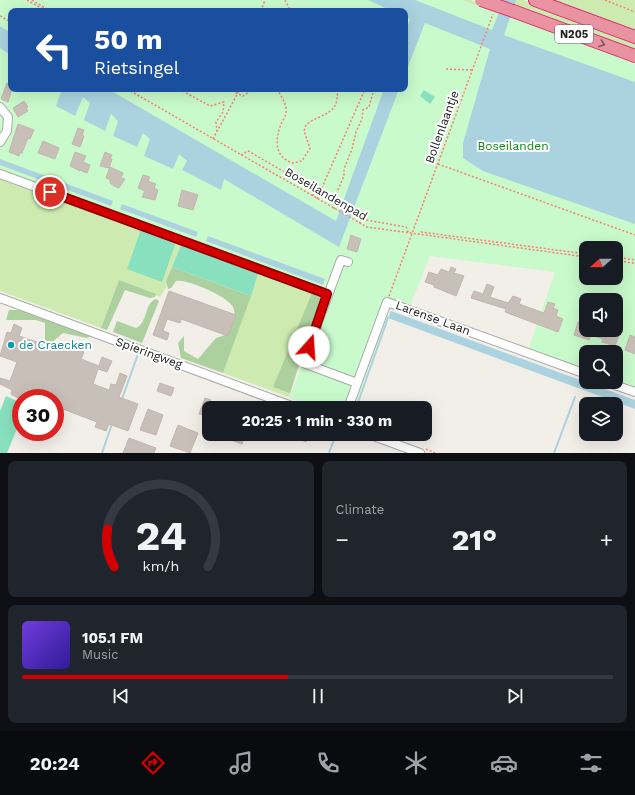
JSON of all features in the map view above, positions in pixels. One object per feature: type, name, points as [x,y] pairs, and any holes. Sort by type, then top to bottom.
[{"type":"highway","name":"N205","points":[[481,0],[635,56]]},
{"type":"highway","name":"N205","points":[[535,0],[635,37]]},
{"type":"street","points":[[0,107],[8,117],[7,131],[0,142]]},
{"type":"street","points":[[0,174],[327,294]]},
{"type":"street","points":[[348,262],[341,260],[327,294],[304,360],[306,364],[357,382]]},
{"type":"street","name":"Spieringweg","points":[[0,298],[278,401]]},
{"type":"street","name":"Larense Laan","points":[[350,401],[387,302],[579,371]]},
{"type":"street","points":[[623,388],[635,392]]},
{"type":"street","points":[[387,441],[420,453]]},
{"type":"path","points":[[27,0],[41,8]]},
{"type":"path","points":[[32,0],[45,8]]},
{"type":"path","points":[[605,0],[635,12]]},
{"type":"path","name":"Bollenlaantje","points":[[387,302],[488,26]]},
{"type":"path","points":[[446,69],[472,70]]},
{"type":"path","name":"Boseilandenpad","points":[[132,92],[367,228],[579,255]]},
{"type":"path","points":[[184,92],[210,106],[224,102],[223,112],[216,122],[217,132]]},
{"type":"path","points":[[234,92],[243,96],[249,92]]},
{"type":"path","points":[[279,92],[286,109],[278,134],[277,149],[282,158],[293,163],[302,161],[310,148],[304,131],[306,124],[328,114],[336,106],[338,99],[337,92]]},
{"type":"path","points":[[317,199],[364,92]]},
{"type":"path","points":[[334,209],[334,201],[344,176],[344,169],[352,149],[356,132],[362,119],[363,110],[369,107],[373,92]]},
{"type":"path","points":[[214,139],[238,94]]},
{"type":"path","points":[[241,155],[248,151],[272,163],[309,186],[313,190],[313,197]]},
{"type":"path","points":[[438,164],[635,235]]},
{"type":"path","points":[[359,223],[366,220],[406,227],[411,234]]},
{"type":"path","points":[[418,235],[421,232],[579,253]]},
{"type":"path","points":[[623,258],[635,260]]},
{"type":"path","points":[[623,261],[635,263]]},
{"type":"green space","name":"Boseilanden","points":[[0,0],[462,0],[635,63],[635,389],[623,385],[623,345],[579,345],[579,368],[528,350],[555,272],[430,256],[410,306],[393,300],[357,401],[297,401],[289,398],[329,298],[0,171]]},
{"type":"green space","points":[[415,0],[471,0],[489,7],[492,0],[523,0],[635,41],[635,50],[519,7],[635,57],[635,82]]},
{"type":"green space","points":[[546,0],[635,0],[635,33]]},
{"type":"green space","points":[[424,90],[435,97],[430,104],[420,96]]},
{"type":"green space","points":[[0,177],[141,229],[127,269],[176,242],[181,245],[166,281],[167,286],[160,297],[119,280],[101,328],[0,291]]},
{"type":"green space","points":[[141,229],[176,242],[162,282],[127,269]]},
{"type":"green space","points":[[181,245],[258,274],[251,296],[172,267]]},
{"type":"green space","points":[[172,267],[251,296],[223,373],[181,358],[178,343],[184,336],[184,351],[198,359],[216,338],[228,334],[234,317],[233,307],[224,298],[189,282],[176,281],[171,288],[168,289],[166,281]]},
{"type":"green space","points":[[258,274],[321,296],[289,397],[223,373]]},
{"type":"green space","points":[[119,280],[156,294],[155,297],[150,298],[125,290],[107,330],[101,328]]},
{"type":"green space","points":[[312,293],[321,296],[290,393],[273,387]]},
{"type":"green space","points":[[156,299],[159,301],[142,343],[113,332],[117,321],[136,328],[140,325],[152,301]]},
{"type":"green space","points":[[9,310],[19,310],[91,336],[87,338],[63,333],[51,343],[42,365],[37,365],[45,343],[45,323],[36,320],[6,320]]},
{"type":"green space","points":[[6,396],[12,399],[12,441],[7,453],[0,453],[0,411]]},
{"type":"water","points":[[368,0],[415,0],[492,30],[504,0],[516,0],[504,35],[635,82],[635,224],[483,171],[463,158],[463,143],[490,49],[425,23],[408,66],[408,25],[410,19],[408,18],[408,8],[385,8]]},
{"type":"water","points":[[0,26],[8,31],[8,53],[0,48]]},
{"type":"water","points":[[61,92],[113,92],[336,221],[383,92],[398,92],[339,247],[224,179],[221,190],[182,170],[187,161],[179,154],[173,169],[144,156],[150,139],[143,133],[137,147],[113,136],[118,121],[111,114],[105,131],[84,120],[90,103],[83,97],[75,116],[56,106]]},
{"type":"water","points":[[0,159],[113,201],[111,206],[0,165]]},
{"type":"water","points":[[122,204],[198,232],[196,237],[120,209]]},
{"type":"water","points":[[208,236],[325,279],[323,285],[206,241]]},
{"type":"water","points":[[391,311],[579,380],[579,388],[388,318]]},
{"type":"water","points":[[581,389],[605,389],[635,400],[635,409],[623,405],[623,397],[602,397]]},
{"type":"building","points":[[7,83],[8,92],[11,92],[8,102],[1,99]]},
{"type":"building","points":[[24,101],[28,107],[26,108],[28,111],[18,117],[13,108]]},
{"type":"building","points":[[18,124],[34,130],[19,156],[9,152]]},
{"type":"building","points":[[78,128],[84,130],[82,135],[84,136],[80,147],[72,144]]},
{"type":"building","points":[[43,141],[59,148],[55,159],[38,153]]},
{"type":"building","points":[[75,152],[86,156],[83,162],[90,165],[87,173],[70,166]]},
{"type":"building","points":[[105,152],[112,155],[109,168],[100,166]]},
{"type":"building","points":[[110,167],[123,173],[121,178],[125,179],[119,188],[110,183],[110,180],[106,178]]},
{"type":"building","points":[[143,175],[150,177],[148,181],[156,184],[154,188],[158,190],[155,200],[142,197],[145,191],[138,188]]},
{"type":"building","points":[[182,190],[198,195],[193,210],[178,206]]},
{"type":"building","points":[[351,235],[361,239],[357,252],[347,249]]},
{"type":"building","points":[[451,267],[456,269],[454,273],[464,276],[456,296],[425,282],[429,272],[438,275],[441,269],[449,272]]},
{"type":"building","points":[[487,284],[494,287],[490,297],[508,303],[513,296],[521,299],[519,304],[544,313],[548,302],[555,304],[553,308],[558,310],[556,316],[563,319],[558,332],[505,312],[506,309],[471,298],[474,291],[483,294]]},
{"type":"building","points":[[169,291],[236,315],[228,336],[181,319],[180,323],[167,319],[163,331],[169,333],[167,340],[153,335]]},
{"type":"building","points":[[578,322],[579,337],[574,335]]},
{"type":"building","points":[[14,324],[22,328],[19,336],[66,352],[68,346],[84,352],[81,359],[99,366],[102,357],[112,361],[107,372],[98,369],[93,384],[109,390],[111,384],[116,385],[120,373],[127,376],[119,397],[138,404],[128,431],[109,424],[106,431],[95,427],[97,422],[64,409],[64,389],[12,390],[0,384],[0,378],[10,381],[17,362],[0,356],[7,332],[11,333]]},
{"type":"building","points":[[630,335],[635,337],[635,354],[625,350]]},
{"type":"building","points":[[580,337],[590,337],[589,340]]},
{"type":"building","points":[[597,337],[618,337],[615,345],[602,342],[603,339]]},
{"type":"building","points":[[160,383],[174,388],[171,396],[157,391]]},
{"type":"building","points":[[205,398],[211,400],[211,401],[204,401]]},
{"type":"building","points":[[202,406],[202,415],[199,414]]},
{"type":"building","points":[[148,409],[163,415],[156,435],[140,430]]},
{"type":"building","points":[[178,425],[198,433],[190,453],[170,446]]},
{"type":"building","points":[[129,438],[156,448],[154,453],[123,453]]},
{"type":"building","points":[[234,441],[243,441],[242,444]]},
{"type":"waterway","points":[[358,401],[388,318]]},
{"type":"waterway","points":[[122,399],[138,354]]},
{"type":"waterway","points":[[554,453],[575,397]]},
{"type":"waterway","points":[[102,453],[112,424]]},
{"type":"waterway","points":[[329,453],[333,441]]},
{"type":"place","name":"de Craecken","points":[[11,345]]},
{"type":"route","points":[[50,192],[327,294],[309,347]]}]
